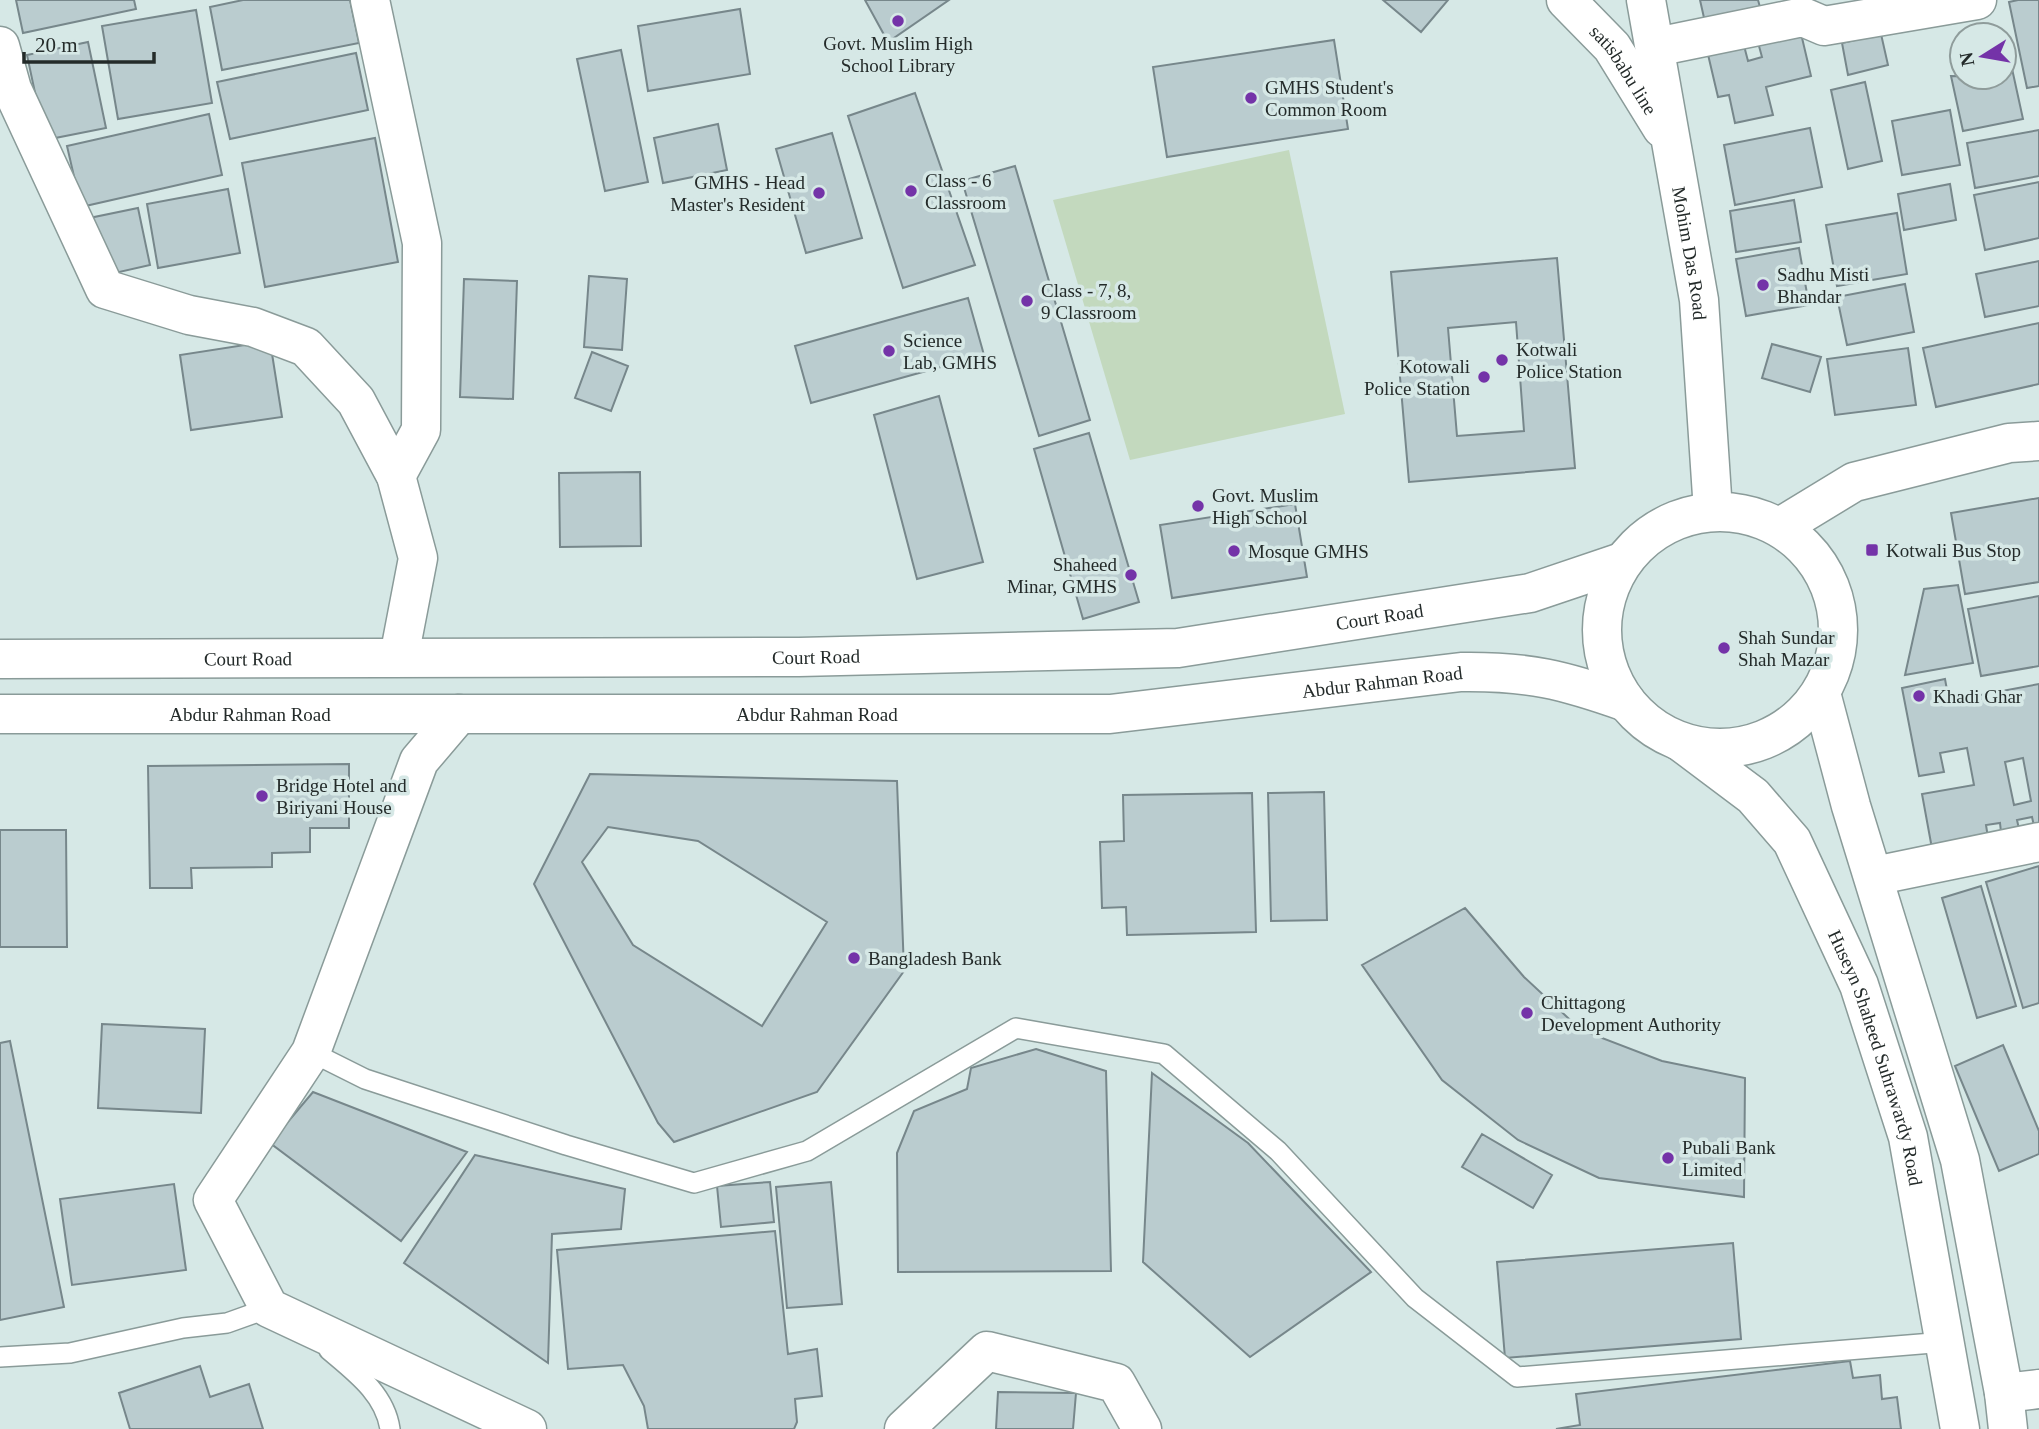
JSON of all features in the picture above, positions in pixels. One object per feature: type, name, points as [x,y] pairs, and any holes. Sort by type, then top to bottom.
[{"type":"main road","points":[[370,0],[422,243],[421,430],[396,475]]},
{"type":"main road","name":"satisbabu line","points":[[1566,0],[1612,47],[1672,145]]},
{"type":"main road","name":"Mohim Das Road","points":[[1646,0],[1699,300],[1713,511]]},
{"type":"main road","points":[[1656,47],[1803,17],[1824,26],[1977,0]]},
{"type":"main road","points":[[0,46],[12,89],[105,289],[189,315],[253,327],[306,347],[356,401],[396,475],[418,558],[399,657]]},
{"type":"main road","points":[[1780,527],[1854,482],[2008,443],[2039,441]]},
{"type":"main road","points":[[1713,511],[1747,514],[1780,527],[1808,551],[1829,583],[1838,620],[1835,658],[1821,693],[1801,718],[1774,736],[1744,746],[1713,748],[1682,742],[1651,726],[1626,702],[1605,657],[1604,608],[1622,562],[1647,536],[1678,519],[1713,511]]},
{"type":"main road","name":"Court Road","points":[[0,659],[799,657],[1178,648],[1530,593],[1622,562]]},
{"type":"main road","name":"Abdur Rahman Road","points":[[0,714],[1110,714],[1473,672],[1509,671],[1564,680],[1626,702]]},
{"type":"main road","points":[[1821,693],[1851,806],[1960,1160],[2017,1403]]},
{"type":"main road","points":[[459,714],[419,761],[311,1052],[213,1200],[269,1308],[527,1429]]},
{"type":"main road","name":"Huseyn Shaheed Suhrawardy Road","points":[[1682,742],[1753,796],[1792,841],[1859,985],[1908,1137],[1960,1429]]},
{"type":"main road","points":[[1874,876],[2039,842]]},
{"type":"main road","points":[[904,1429],[987,1351],[1116,1384],[1142,1429]]},
{"type":"lane","points":[[311,1052],[365,1079],[694,1183],[807,1151],[1016,1027],[1164,1054],[1278,1151],[1415,1298],[1517,1377],[1944,1342]]},
{"type":"lane","points":[[0,1357],[70,1353],[183,1328],[226,1323],[269,1308],[358,1374],[387,1409],[390,1429]]},
{"type":"green space","points":[[1289,150],[1345,414],[1130,460],[1053,200]]},
{"type":"building","points":[[16,0],[134,0],[136,9],[23,33]]},
{"type":"building","points":[[243,0],[350,0],[359,43],[222,70],[210,7]]},
{"type":"building","name":"Govt. Muslim High School Library","points":[[865,0],[949,0],[888,42]]},
{"type":"building","points":[[1383,0],[1448,0],[1421,32]]},
{"type":"building","points":[[1700,0],[1758,0],[1763,18],[1707,31]]},
{"type":"building","points":[[2039,0],[2039,86],[2027,88],[2018,45],[2018,21],[2013,21],[2009,2]]},
{"type":"building","points":[[740,9],[750,74],[648,91],[638,26]]},
{"type":"building","points":[[196,10],[212,103],[118,119],[102,26]]},
{"type":"building","points":[[1799,25],[1811,76],[1766,87],[1773,115],[1735,123],[1729,95],[1718,97],[1706,46],[1742,38],[1748,61],[1762,57],[1756,35]]},
{"type":"building","points":[[1881,34],[1888,65],[1848,75],[1842,43]]},
{"type":"building","name":"GMHS Student's Common Room","points":[[1334,40],[1348,129],[1167,157],[1153,67]]},
{"type":"building","points":[[88,42],[106,128],[45,140],[27,55]]},
{"type":"building","points":[[621,50],[648,182],[605,191],[577,59]]},
{"type":"building","points":[[356,53],[368,110],[230,139],[217,82]]},
{"type":"building","points":[[1865,82],[1882,161],[1848,169],[1831,90]]},
{"type":"building","points":[[1954,91],[2017,91],[2023,119],[1963,131]]},
{"type":"building","name":"Class - 6 Classroom","points":[[915,93],[975,265],[903,288],[848,116]]},
{"type":"building","points":[[1950,110],[1960,165],[1902,175],[1892,121]]},
{"type":"building","points":[[209,114],[222,175],[81,207],[67,146]]},
{"type":"building","points":[[718,124],[727,170],[663,183],[654,138]]},
{"type":"building","points":[[1810,128],[1822,187],[1735,205],[1724,145]]},
{"type":"building","points":[[2039,130],[2039,176],[1975,188],[1967,143]]},
{"type":"building","name":"GMHS - Head Master's Resident","points":[[832,133],[862,238],[806,253],[776,149]]},
{"type":"building","points":[[375,138],[398,262],[265,287],[242,163]]},
{"type":"building","name":"Class - 7, 8, 9 Classroom","points":[[1015,166],[1090,420],[1039,436],[962,181]]},
{"type":"building","points":[[2039,182],[2039,238],[1985,250],[1974,195]]},
{"type":"building","points":[[1950,184],[1956,220],[1904,230],[1898,194]]},
{"type":"building","points":[[228,189],[240,253],[158,268],[147,204]]},
{"type":"building","points":[[1794,200],[1801,242],[1736,252],[1730,211]]},
{"type":"building","points":[[138,208],[150,265],[115,273],[75,221]]},
{"type":"building","points":[[1897,213],[1907,274],[1837,286],[1826,225]]},
{"type":"building","points":[[1799,248],[1809,305],[1746,316],[1736,259]]},
{"type":"building","points":[[1557,258],[1575,468],[1409,482],[1391,272]],"holes":[[[1516,322],[1524,431],[1457,436],[1448,328]]]},
{"type":"building","points":[[2039,261],[2039,306],[1985,317],[1976,274]]},
{"type":"building","points":[[589,276],[627,279],[622,350],[584,347]]},
{"type":"building","points":[[464,279],[517,281],[513,399],[460,397]]},
{"type":"building","points":[[1905,284],[1914,332],[1847,345],[1837,297]]},
{"type":"building","name":"Science Lab, GMHS","points":[[968,298],[984,355],[811,403],[795,346]]},
{"type":"building","points":[[2039,323],[2039,384],[1936,407],[1923,348]]},
{"type":"building","points":[[270,341],[282,417],[191,430],[180,355]]},
{"type":"building","points":[[1772,344],[1821,357],[1810,392],[1762,378]]},
{"type":"building","points":[[1908,348],[1916,405],[1835,415],[1827,359]]},
{"type":"building","points":[[592,352],[628,366],[611,411],[575,398]]},
{"type":"building","points":[[939,396],[983,562],[917,579],[874,415]]},
{"type":"building","points":[[1089,433],[1139,602],[1083,619],[1034,449]]},
{"type":"building","points":[[640,472],[641,546],[560,547],[559,473]]},
{"type":"building","points":[[2039,498],[2039,582],[1965,594],[1951,513]]},
{"type":"building","name":"Mosque GMHS","points":[[1295,504],[1307,577],[1172,598],[1160,525]]},
{"type":"building","points":[[1958,585],[1973,663],[1905,675],[1924,589]]},
{"type":"building","points":[[2039,596],[2039,666],[1981,676],[1968,609]]},
{"type":"building","points":[[1945,679],[1949,701],[2039,684],[2039,834],[2036,835],[2032,817],[2017,820],[2021,838],[2002,841],[2000,823],[1986,825],[1989,844],[1933,854],[1922,794],[1974,785],[1967,748],[1940,753],[1944,772],[1919,776],[1902,688]],"holes":[[[2023,758],[2031,801],[2014,805],[2005,762]]]},
{"type":"building","points":[[349,764],[349,828],[310,828],[310,852],[272,853],[272,867],[191,868],[192,888],[150,888],[148,766]]},
{"type":"building","name":"Bangladesh Bank","points":[[590,774],[897,781],[904,971],[817,1092],[674,1142],[658,1123],[534,884]],"holes":[[[608,827],[698,841],[827,922],[762,1026],[633,945],[582,862]]]},
{"type":"building","points":[[1324,792],[1327,920],[1271,921],[1268,793]]},
{"type":"building","points":[[1252,793],[1256,932],[1127,935],[1126,907],[1102,908],[1100,842],[1124,841],[1123,795]]},
{"type":"building","points":[[0,830],[66,830],[67,947],[0,947]]},
{"type":"building","points":[[2039,866],[2039,1003],[2023,1008],[1986,882]]},
{"type":"building","points":[[1981,886],[2016,1006],[1977,1018],[1942,898]]},
{"type":"building","points":[[1465,908],[1524,977],[1581,1030],[1662,1061],[1745,1078],[1744,1197],[1599,1178],[1518,1140],[1442,1080],[1362,965]]},
{"type":"building","points":[[102,1024],[205,1029],[201,1113],[98,1108]]},
{"type":"building","points":[[10,1041],[64,1307],[0,1320],[0,1043]]},
{"type":"building","points":[[2003,1045],[2039,1131],[2039,1154],[1999,1171],[1955,1066]]},
{"type":"building","points":[[1036,1049],[1106,1071],[1111,1271],[898,1272],[897,1153],[914,1111],[967,1089],[971,1068]]},
{"type":"building","points":[[1152,1073],[1248,1143],[1371,1272],[1250,1357],[1143,1262]]},
{"type":"building","points":[[313,1092],[467,1152],[401,1241],[270,1143]]},
{"type":"building","points":[[1482,1134],[1552,1175],[1533,1208],[1462,1167]]},
{"type":"building","points":[[475,1155],[625,1189],[621,1229],[552,1234],[548,1363],[404,1263]]},
{"type":"building","points":[[770,1182],[774,1222],[721,1227],[717,1186]]},
{"type":"building","points":[[831,1182],[842,1304],[787,1308],[776,1187]]},
{"type":"building","points":[[174,1184],[186,1270],[72,1285],[60,1199]]},
{"type":"building","points":[[775,1231],[788,1354],[817,1349],[822,1396],[795,1399],[797,1422],[794,1429],[648,1429],[644,1406],[623,1365],[568,1369],[557,1250]]},
{"type":"building","points":[[1733,1243],[1741,1339],[1505,1358],[1497,1262]]},
{"type":"building","points":[[1850,1361],[1853,1378],[1880,1375],[1882,1399],[1897,1397],[1901,1429],[1556,1429],[1580,1425],[1576,1394]]},
{"type":"building","points":[[200,1366],[210,1397],[249,1384],[263,1429],[130,1429],[119,1393]]},
{"type":"building","points":[[998,1392],[1076,1393],[1073,1429],[996,1429]]},
{"type":"place","name":"Govt. Muslim High School Library","points":[[898,21]]},
{"type":"place","name":"GMHS Student's Common Room","points":[[1251,98]]},
{"type":"place","name":"Class - 6 Classroom","points":[[911,191]]},
{"type":"place","name":"GMHS - Head Master's Resident","points":[[819,193]]},
{"type":"place","name":"Sadhu Misti Bhandar","points":[[1763,285]]},
{"type":"place","name":"Class - 7, 8, 9 Classroom","points":[[1027,301]]},
{"type":"place","name":"Science Lab, GMHS","points":[[889,351]]},
{"type":"place","name":"Kotwali Police Station","points":[[1502,360]]},
{"type":"place","name":"Kotowali Police Station","points":[[1484,377]]},
{"type":"place","name":"Govt. Muslim High School","points":[[1198,506]]},
{"type":"place","name":"Kotwali Bus Stop","points":[[1872,550]]},
{"type":"place","name":"Mosque GMHS","points":[[1234,551]]},
{"type":"place","name":"Shaheed Minar, GMHS","points":[[1131,575]]},
{"type":"place","name":"Shah Sundar Shah Mazar","points":[[1724,648]]},
{"type":"place","name":"Khadi Ghar","points":[[1919,696]]},
{"type":"place","name":"Bridge Hotel and Biriyani House","points":[[262,796]]},
{"type":"place","name":"Bangladesh Bank","points":[[854,958]]},
{"type":"place","name":"Chittagong Development Authority","points":[[1527,1013]]},
{"type":"place","name":"Pubali Bank Limited","points":[[1668,1158]]}]
